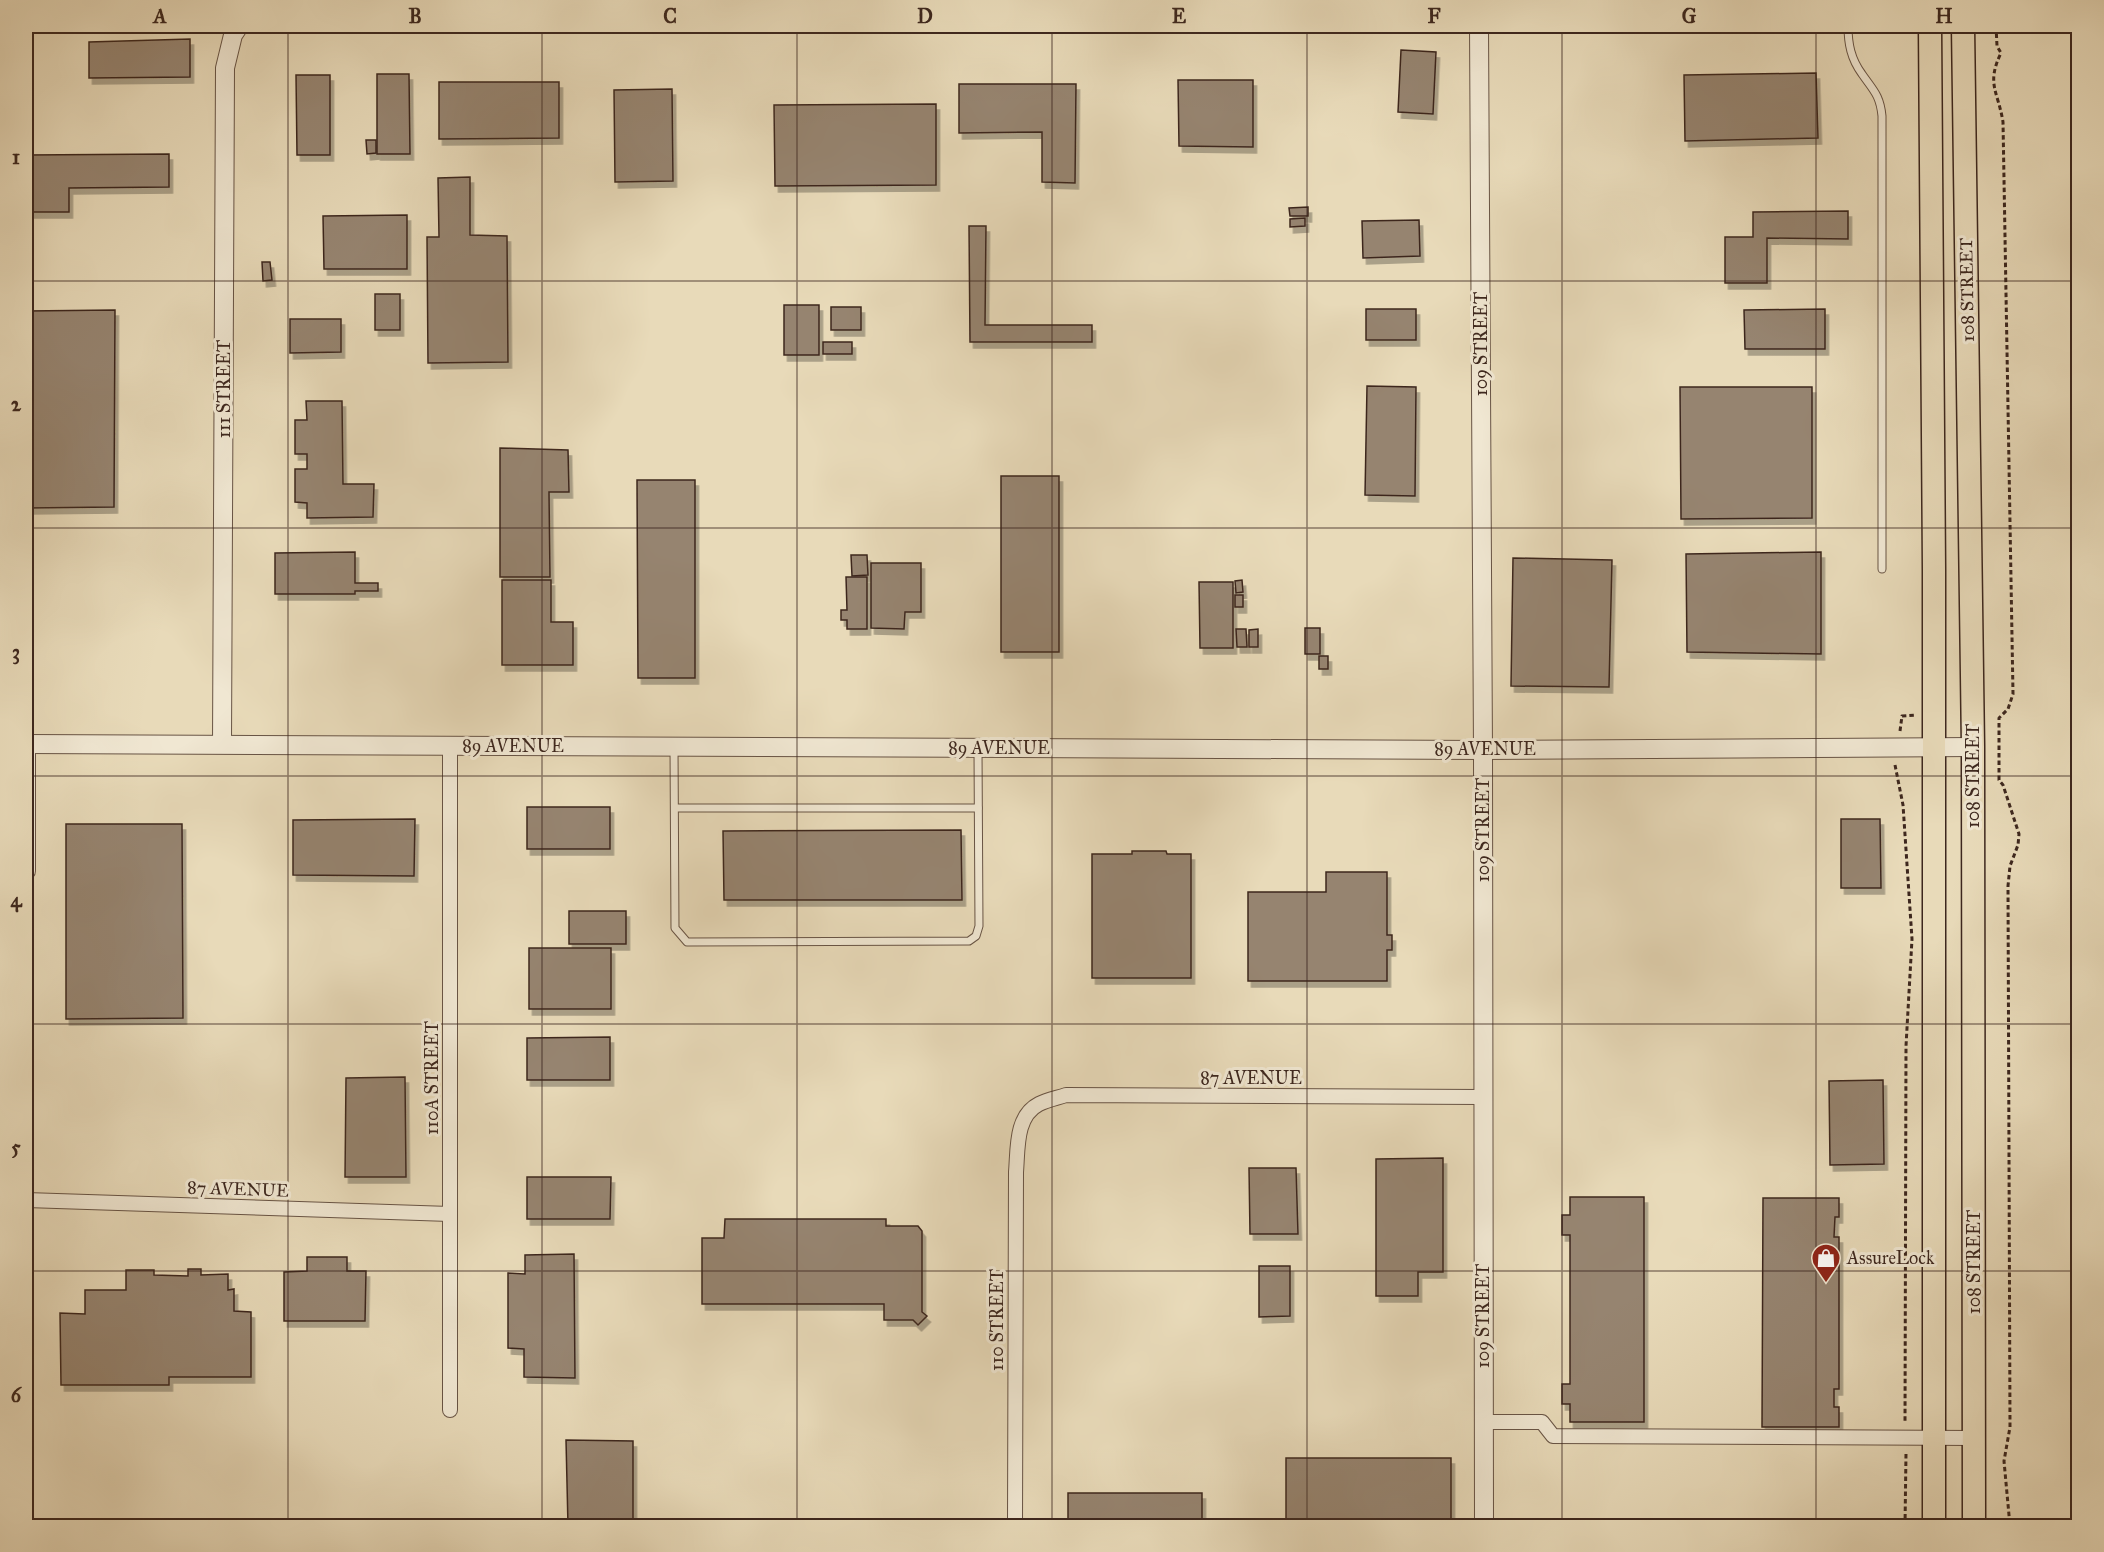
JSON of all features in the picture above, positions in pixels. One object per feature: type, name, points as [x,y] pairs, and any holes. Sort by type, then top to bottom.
[{"type":"main road","name":"108 STREET","points":[[1930,26],[1934,715],[1934,1527]]},
{"type":"main road","name":"108 STREET","points":[[1963,26],[1973,747],[1974,1527]]},
{"type":"street","name":"109 STREET","points":[[1479,26],[1484,1527]]},
{"type":"street","name":"111 STREET","points":[[222,744],[225,68],[236,30]]},
{"type":"street","name":"89 AVENUE","points":[[26,744],[1483,750],[1973,747]]},
{"type":"street","points":[[26,744],[26,871]]},
{"type":"street","name":"110A STREET","points":[[450,746],[450,1410]]},
{"type":"street","name":"87 AVENUE","points":[[1026,1115],[1037,1104],[1066,1095],[1482,1097]]},
{"type":"street","name":"110 STREET","points":[[1015,1527],[1016,1172],[1020,1130],[1026,1115]]},
{"type":"street","name":"87 AVENUE","points":[[26,1200],[450,1214]]},
{"type":"street","points":[[1483,1422],[1542,1422],[1553,1436],[1974,1438]]},
{"type":"lane","points":[[1848,26],[1850,50],[1861,74],[1876,92],[1882,116],[1882,568]]},
{"type":"lane","points":[[674,746],[675,928],[687,942],[969,941],[976,936],[979,926],[978,748]]},
{"type":"lane","points":[[675,808],[978,808]]},
{"type":"path","points":[[1996,26],[1997,46],[2001,52],[1995,65],[1993,85],[2003,122],[2013,694],[2011,703],[1999,718],[1999,780],[2004,785],[2019,834],[2018,845],[2010,867],[2008,886],[2010,1427],[2004,1470],[2010,1527]]},
{"type":"path","points":[[1972,713],[2004,712]]},
{"type":"path","points":[[1905,1527],[1906,1046],[1912,939],[1903,805],[1896,768],[1902,716],[1934,715]]},
{"type":"building","points":[[190,39],[190,77],[89,78],[89,42]]},
{"type":"building","points":[[1401,50],[1436,52],[1433,114],[1398,112]]},
{"type":"building","points":[[1816,73],[1818,138],[1685,141],[1684,75]]},
{"type":"building","points":[[377,74],[409,74],[410,154],[377,154]]},
{"type":"building","points":[[296,75],[330,75],[330,155],[297,155]]},
{"type":"building","points":[[1178,80],[1253,80],[1253,147],[1179,146]]},
{"type":"building","points":[[439,82],[559,82],[559,138],[439,139]]},
{"type":"building","points":[[959,84],[1076,84],[1075,183],[1042,182],[1042,132],[959,133]]},
{"type":"building","points":[[672,89],[673,181],[615,182],[614,90]]},
{"type":"building","points":[[936,104],[936,185],[775,186],[774,105]]},
{"type":"building","points":[[366,140],[376,140],[376,153],[367,154]]},
{"type":"building","points":[[169,154],[169,187],[69,188],[69,212],[26,212],[26,155]]},
{"type":"building","points":[[470,177],[470,235],[507,236],[508,362],[428,363],[427,237],[439,237],[438,178]]},
{"type":"building","points":[[1308,207],[1308,216],[1290,216],[1289,208]]},
{"type":"building","points":[[1848,211],[1848,239],[1767,238],[1767,283],[1725,283],[1725,237],[1753,237],[1753,212]]},
{"type":"building","points":[[407,215],[407,269],[324,269],[323,216]]},
{"type":"building","points":[[1305,218],[1305,226],[1290,227],[1290,219]]},
{"type":"building","points":[[1419,220],[1420,256],[1363,258],[1362,221]]},
{"type":"building","points":[[969,226],[986,226],[985,325],[1092,325],[1092,342],[970,342]]},
{"type":"building","points":[[262,262],[270,262],[272,280],[263,281]]},
{"type":"building","points":[[375,294],[400,294],[400,330],[375,330]]},
{"type":"building","points":[[784,305],[819,305],[819,355],[784,355]]},
{"type":"building","points":[[831,307],[861,307],[861,330],[831,330]]},
{"type":"building","points":[[1366,309],[1416,309],[1416,340],[1366,340]]},
{"type":"building","points":[[1825,309],[1825,349],[1745,349],[1744,310]]},
{"type":"building","points":[[115,310],[114,507],[26,508],[26,311]]},
{"type":"building","points":[[290,319],[341,319],[341,352],[290,353]]},
{"type":"building","points":[[823,342],[852,342],[852,354],[823,354]]},
{"type":"building","points":[[1367,386],[1416,387],[1415,496],[1365,495]]},
{"type":"building","points":[[1680,387],[1812,387],[1812,518],[1681,519]]},
{"type":"building","points":[[306,401],[342,401],[343,484],[374,484],[373,517],[307,518],[307,503],[295,502],[295,469],[307,469],[307,454],[295,454],[295,420],[307,420]]},
{"type":"building","points":[[500,448],[568,450],[569,492],[549,492],[550,577],[500,577]]},
{"type":"building","points":[[1001,476],[1059,476],[1059,652],[1001,652]]},
{"type":"building","points":[[637,480],[695,480],[695,678],[638,678]]},
{"type":"building","points":[[355,552],[355,583],[378,583],[378,591],[355,591],[355,594],[275,594],[275,553]]},
{"type":"building","points":[[1821,552],[1821,654],[1687,652],[1686,554]]},
{"type":"building","points":[[851,555],[867,555],[868,575],[852,576]]},
{"type":"building","points":[[1513,558],[1612,560],[1609,687],[1511,686]]},
{"type":"building","points":[[871,563],[921,563],[921,612],[905,612],[904,629],[871,628]]},
{"type":"building","points":[[846,577],[867,577],[867,629],[847,629],[847,620],[841,620],[841,610],[847,610]]},
{"type":"building","points":[[502,580],[551,580],[551,622],[573,622],[573,665],[502,665]]},
{"type":"building","points":[[1242,580],[1243,592],[1236,593],[1235,581]]},
{"type":"building","points":[[1199,582],[1233,582],[1233,648],[1200,648]]},
{"type":"building","points":[[1235,595],[1243,595],[1243,607],[1235,607]]},
{"type":"building","points":[[1305,628],[1320,628],[1320,654],[1305,654]]},
{"type":"building","points":[[1236,629],[1246,629],[1247,647],[1237,647]]},
{"type":"building","points":[[1258,629],[1258,647],[1249,647],[1249,630]]},
{"type":"building","points":[[1319,656],[1328,656],[1328,669],[1319,669]]},
{"type":"building","points":[[527,807],[610,807],[610,849],[527,849]]},
{"type":"building","points":[[415,819],[414,876],[293,875],[293,820]]},
{"type":"building","points":[[1841,819],[1880,819],[1881,888],[1841,888]]},
{"type":"building","points":[[66,824],[182,824],[183,1018],[66,1019]]},
{"type":"building","points":[[961,830],[962,900],[724,900],[723,831]]},
{"type":"building","points":[[1132,851],[1191,854],[1191,978],[1092,978],[1092,854],[1132,854]]},
{"type":"building","points":[[1326,872],[1387,872],[1387,935],[1392,935],[1392,950],[1387,950],[1387,981],[1248,981],[1248,892],[1326,892]]},
{"type":"building","points":[[569,911],[626,911],[626,944],[569,944]]},
{"type":"building","points":[[529,948],[611,948],[611,1009],[529,1009]]},
{"type":"building","points":[[610,1037],[610,1080],[527,1080],[527,1038]]},
{"type":"building","points":[[405,1077],[406,1177],[345,1177],[346,1078]]},
{"type":"building","points":[[1883,1080],[1884,1164],[1830,1165],[1829,1081]]},
{"type":"building","points":[[1443,1158],[1443,1272],[1418,1272],[1418,1296],[1376,1296],[1376,1159]]},
{"type":"building","points":[[1249,1168],[1296,1168],[1298,1234],[1250,1234]]},
{"type":"building","points":[[527,1177],[611,1177],[610,1219],[527,1219]]},
{"type":"building","points":[[1570,1197],[1644,1197],[1644,1422],[1570,1422],[1570,1404],[1562,1404],[1562,1384],[1570,1384],[1570,1235],[1562,1235],[1562,1215],[1570,1215]]},
{"type":"building","points":[[1763,1198],[1839,1198],[1839,1217],[1835,1217],[1834,1237],[1839,1237],[1839,1389],[1834,1389],[1834,1407],[1839,1407],[1839,1427],[1762,1427]]},
{"type":"building","points":[[725,1219],[886,1219],[886,1226],[918,1226],[922,1231],[922,1312],[927,1316],[918,1325],[913,1320],[884,1320],[884,1304],[702,1304],[702,1238],[724,1238]]},
{"type":"building","points":[[574,1254],[575,1378],[524,1377],[524,1349],[508,1348],[508,1273],[525,1274],[525,1255]]},
{"type":"building","points":[[307,1257],[347,1257],[347,1271],[366,1271],[365,1321],[284,1321],[284,1272],[307,1271]]},
{"type":"building","points":[[1259,1266],[1290,1266],[1290,1316],[1259,1317]]},
{"type":"building","points":[[188,1269],[201,1269],[201,1275],[228,1274],[228,1290],[234,1289],[234,1311],[251,1312],[251,1377],[169,1377],[169,1385],[61,1385],[60,1313],[85,1314],[85,1290],[126,1290],[126,1270],[154,1270],[154,1275],[188,1276]]},
{"type":"building","points":[[566,1440],[633,1441],[633,1526],[568,1526]]},
{"type":"building","points":[[1286,1458],[1451,1458],[1451,1526],[1286,1526]]},
{"type":"building","points":[[1068,1493],[1202,1493],[1202,1519],[1211,1519],[1211,1526],[1068,1526]]},
{"type":"building","points":[[102,1525],[102,1526],[68,1526]]},
{"type":"place","name":"AssureLock","points":[[1826,1284]]}]
